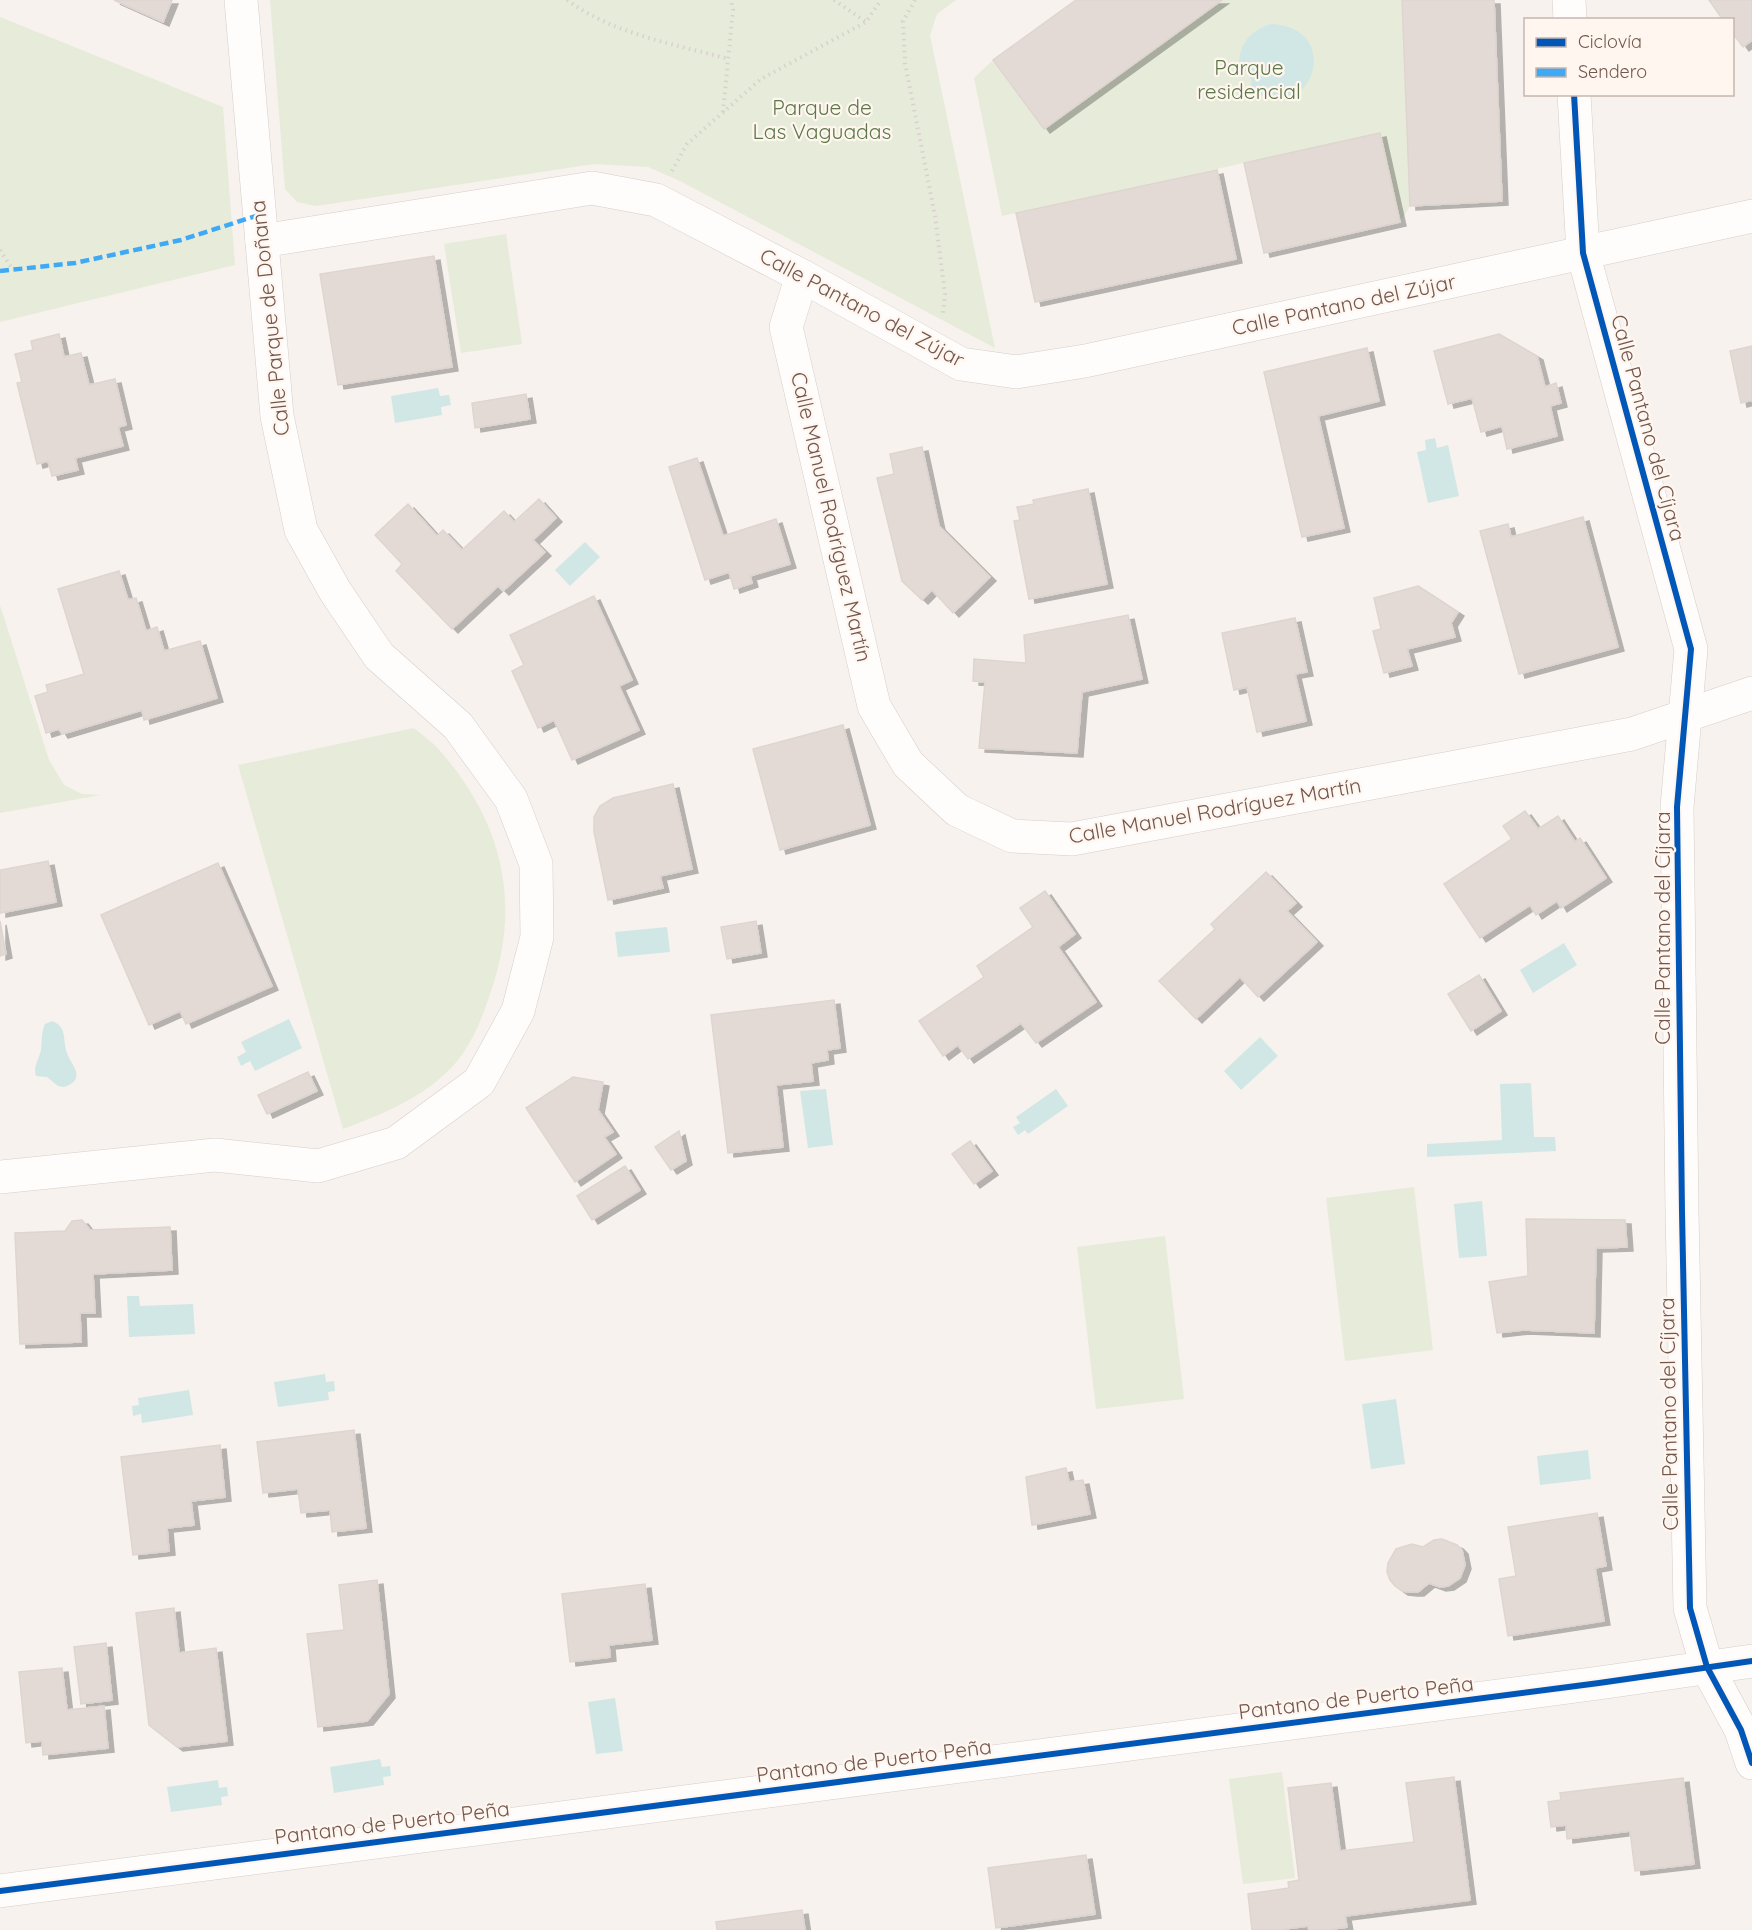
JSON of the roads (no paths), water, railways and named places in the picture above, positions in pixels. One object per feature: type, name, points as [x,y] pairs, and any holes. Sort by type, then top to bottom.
[{"type":"street","name":"Calle Parque de Doñana","points":[[0,1177],[215,1155],[318,1166],[396,1143],[479,1083],[518,1011],[537,937],[537,864],[511,799],[458,726],[379,656],[335,591],[301,530],[277,416],[241,0]]},
{"type":"street","points":[[1569,0],[1570,18]]},
{"type":"street","name":"Calle Pantano del Cíjara","points":[[1574,96],[1583,253],[1691,649],[1687,715],[1677,807],[1690,1608],[1707,1667],[1741,1730],[1752,1763]]},
{"type":"street","name":"Calle Pantano del Zújar","points":[[262,241],[592,188],[656,200],[802,276],[961,364],[1016,372],[1085,361],[1752,216]]},
{"type":"street","name":"Calle Manuel Rodríguez Martín","points":[[802,276],[786,327],[874,706],[908,764],[957,810],[1012,836],[1072,840],[1632,734],[1752,693]]},
{"type":"street","name":"Pantano de Puerto Peña","points":[[0,1891],[1752,1661]]},
{"type":"water","points":[[1271,24],[1294,29],[1308,41],[1314,57],[1312,73],[1304,87],[1290,97],[1272,99],[1251,90],[1250,76],[1239,69],[1240,53],[1246,40]]},
{"type":"water","points":[[438,388],[440,396],[449,395],[451,405],[441,407],[442,415],[395,423],[391,396]]},
{"type":"water","points":[[1435,438],[1437,448],[1448,445],[1459,496],[1428,503],[1417,452],[1426,450],[1425,440]]},
{"type":"water","points":[[585,542],[600,557],[570,586],[555,570]]},
{"type":"water","points":[[667,927],[670,952],[618,957],[615,932]]},
{"type":"water","points":[[1564,943],[1577,965],[1533,993],[1520,970]]},
{"type":"water","points":[[289,1019],[302,1048],[255,1071],[250,1061],[241,1066],[237,1057],[246,1052],[241,1042]]},
{"type":"water","points":[[52,1021],[62,1030],[67,1053],[77,1076],[71,1084],[64,1087],[58,1086],[47,1077],[36,1076],[35,1072],[45,1024]]},
{"type":"water","points":[[1260,1037],[1278,1056],[1241,1090],[1224,1071]]},
{"type":"water","points":[[1531,1083],[1534,1137],[1555,1137],[1556,1151],[1427,1157],[1427,1144],[1502,1140],[1500,1084]]},
{"type":"water","points":[[826,1089],[833,1145],[808,1148],[800,1091]]},
{"type":"water","points":[[1056,1089],[1068,1106],[1028,1134],[1025,1130],[1018,1135],[1013,1127],[1020,1123],[1016,1117]]},
{"type":"water","points":[[1482,1201],[1487,1256],[1459,1258],[1454,1204]]},
{"type":"water","points":[[127,1296],[139,1296],[140,1306],[193,1304],[195,1334],[129,1337]]},
{"type":"water","points":[[325,1374],[326,1382],[334,1381],[335,1391],[328,1392],[329,1400],[278,1407],[274,1382]]},
{"type":"water","points":[[189,1390],[193,1415],[142,1423],[141,1414],[133,1416],[132,1406],[139,1405],[138,1398]]},
{"type":"water","points":[[1396,1399],[1405,1464],[1371,1469],[1362,1404]]},
{"type":"water","points":[[1588,1450],[1591,1479],[1540,1485],[1537,1456]]},
{"type":"water","points":[[615,1698],[623,1751],[596,1754],[588,1702]]},
{"type":"water","points":[[380,1759],[382,1767],[390,1766],[391,1776],[383,1777],[384,1785],[334,1793],[330,1767]]},
{"type":"water","points":[[218,1780],[219,1788],[227,1787],[228,1796],[221,1797],[222,1805],[171,1812],[167,1787]]},
{"type":"park label","name":"Parque residencial","points":[[1249,80]]},
{"type":"park label","name":"Parque de Las Vaguadas","points":[[822,120]]}]
